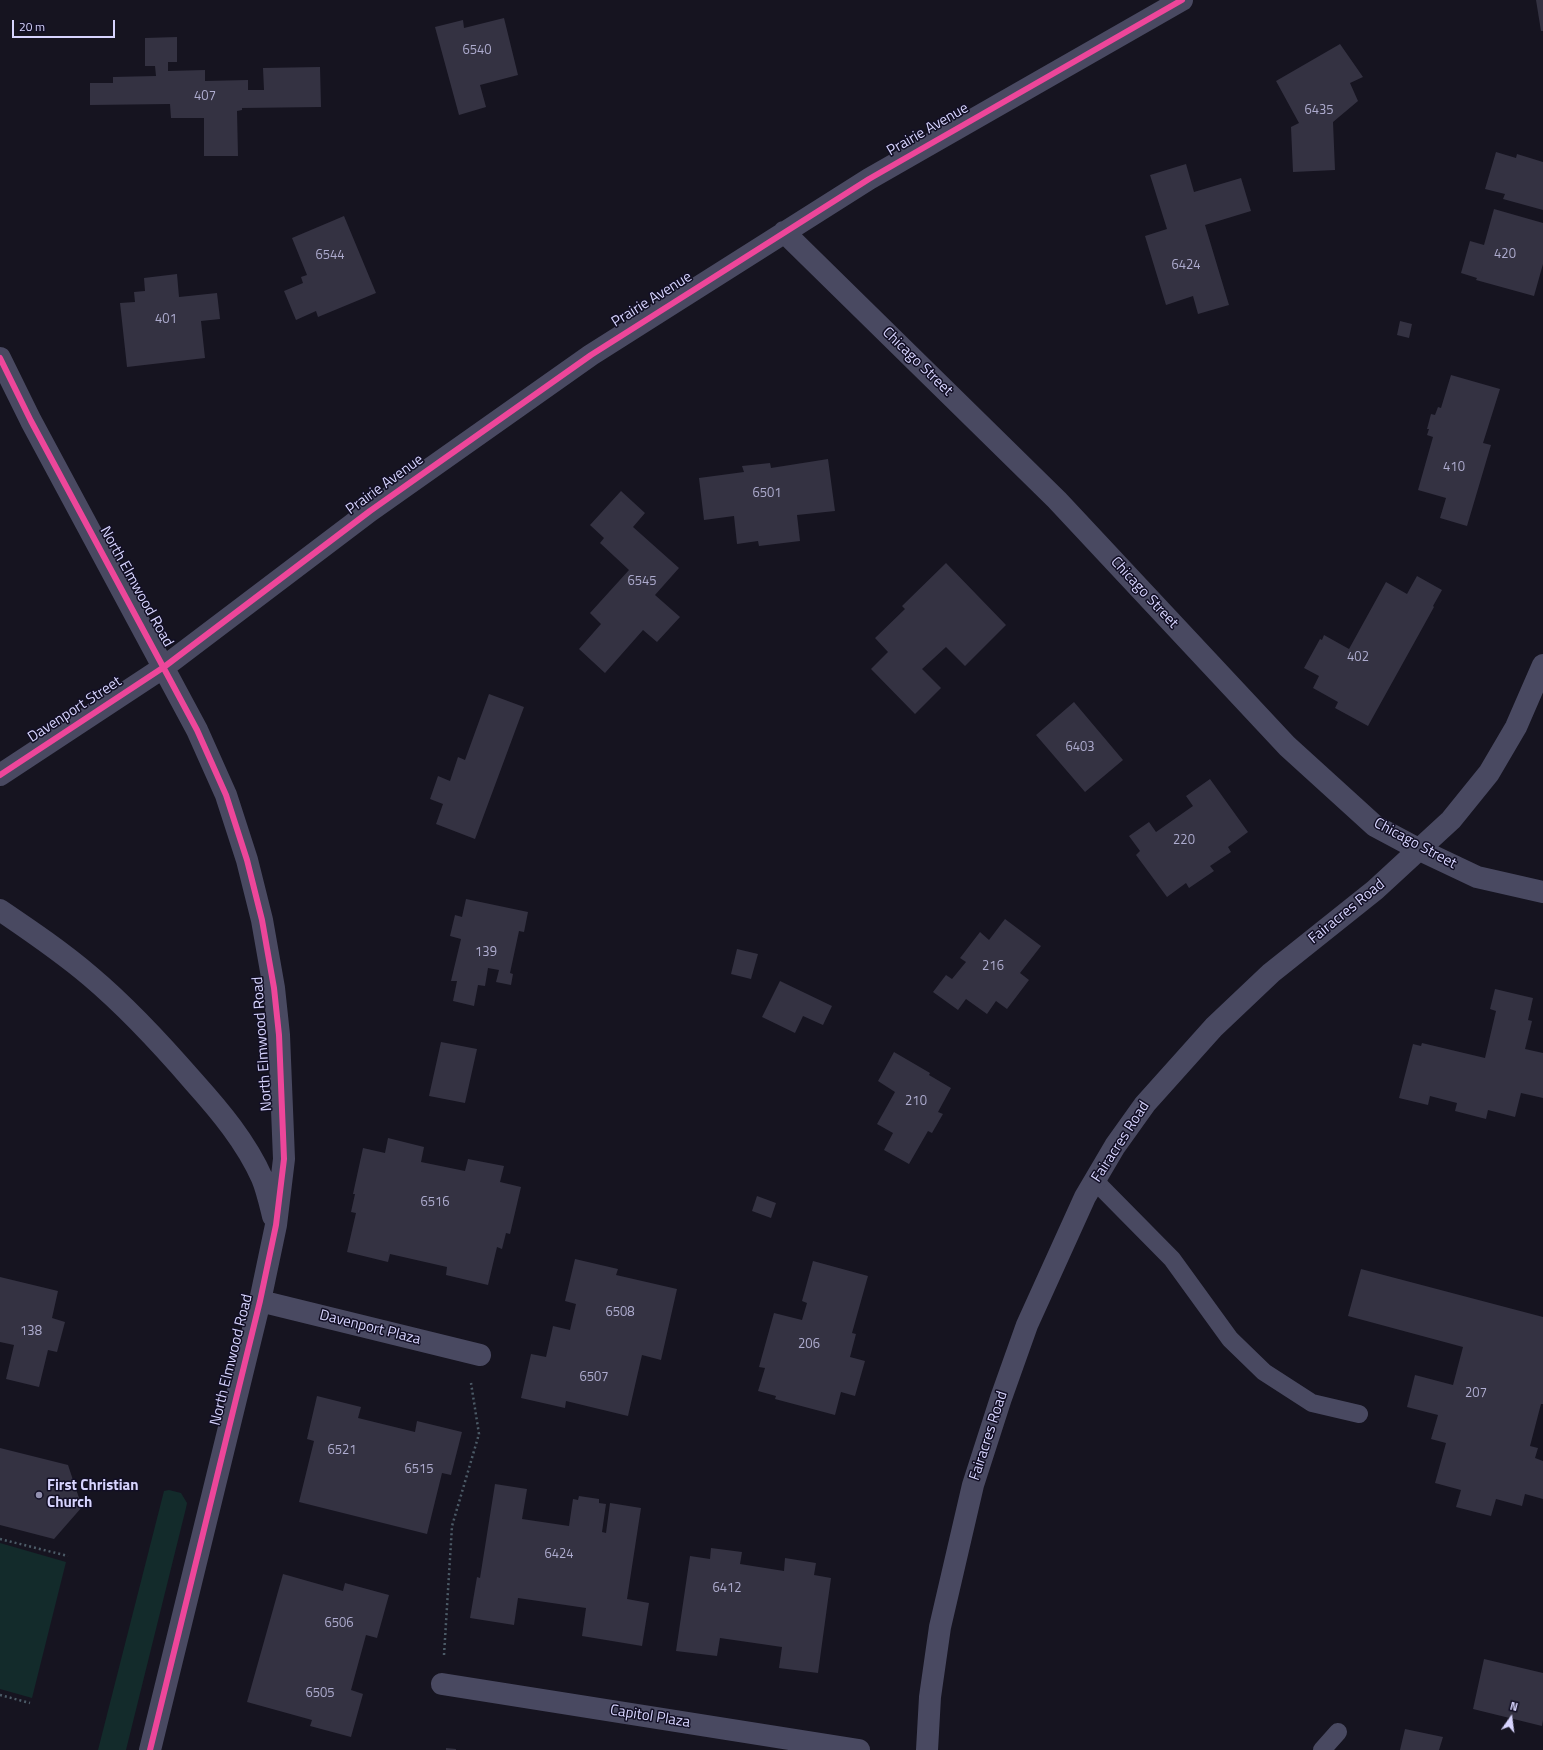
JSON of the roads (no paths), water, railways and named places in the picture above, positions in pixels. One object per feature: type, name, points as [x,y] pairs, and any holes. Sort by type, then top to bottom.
[{"type":"street","name":"Prairie Avenue","points":[[164,666],[370,511],[591,355],[869,179],[1182,0]]},
{"type":"street","name":"Chicago Street","points":[[784,232],[1057,500],[1287,746],[1375,826],[1420,850],[1477,876],[1543,892]]},
{"type":"street","name":"North Elmwood Road","points":[[0,358],[31,422],[164,666],[197,730],[226,795],[247,860],[262,920],[274,988],[279,1035],[284,1159],[276,1225],[260,1301],[150,1750]]},
{"type":"street","name":"Fairacres Road","points":[[927,1750],[930,1697],[940,1627],[973,1485],[1001,1398],[1027,1325],[1086,1197],[1095,1181],[1115,1146],[1145,1104],[1214,1027],[1271,973],[1375,890],[1451,820],[1489,773],[1516,727],[1543,664]]},
{"type":"street","name":"Davenport Street","points":[[0,774],[164,666]]},
{"type":"street","name":"North Elmwood Road","points":[[0,910],[43,939],[90,976],[131,1013],[209,1099],[242,1140],[262,1179],[276,1225]]},
{"type":"street","name":"Davenport Plaza","points":[[260,1301],[473,1353]]},
{"type":"street","name":"Capitol Plaza","points":[[442,1684],[859,1750]]},
{"type":"lane","points":[[1095,1181],[1172,1259],[1230,1339],[1264,1372],[1312,1403],[1359,1414]]},
{"type":"lane","points":[[1322,1750],[1338,1732]]},
{"type":"place","name":"First Christian Church","points":[[39,1495]]}]
